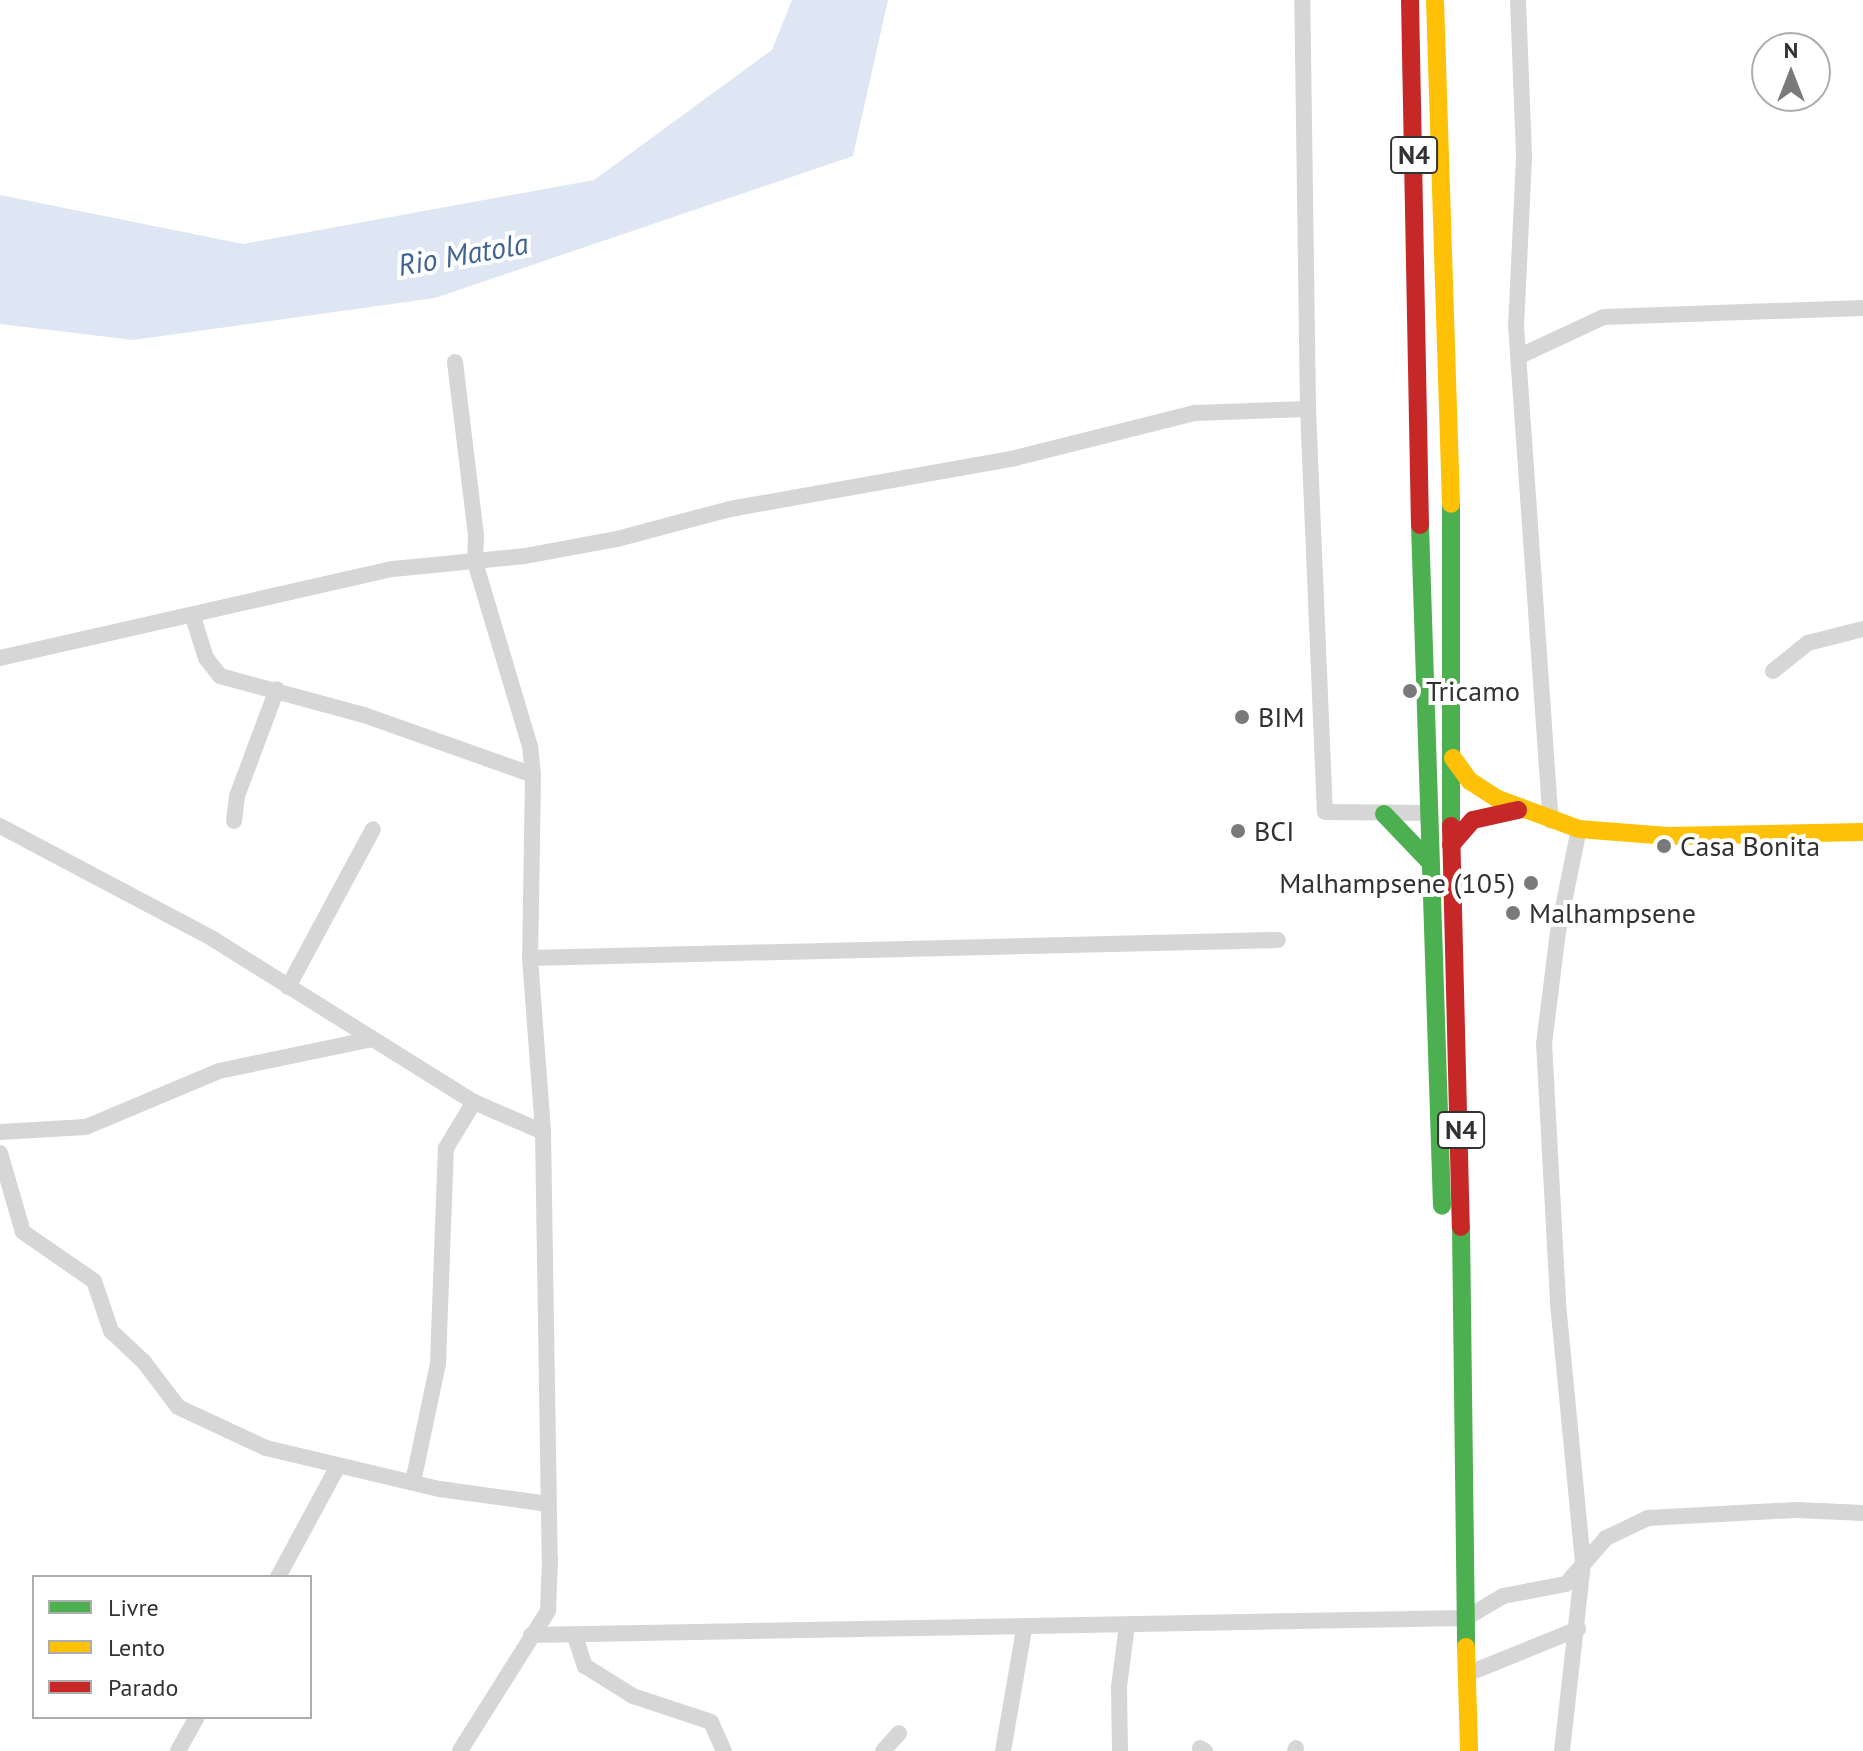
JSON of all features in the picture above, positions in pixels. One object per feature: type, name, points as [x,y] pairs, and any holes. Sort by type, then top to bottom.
[{"type":"main road","name":"N4","points":[[1410,0],[1425,775],[1447,1332],[1460,1415]]},
{"type":"main road","name":"N4","points":[[1435,0],[1454,605],[1451,845],[1462,1166],[1460,1415],[1469,1751]]},
{"type":"main road","points":[[1453,758],[1470,781],[1518,810],[1579,829],[1668,836],[1863,832]]},
{"type":"main road","points":[[1425,775],[1380,814],[1429,861]]},
{"type":"main road","points":[[1451,845],[1473,820],[1518,810]]},
{"type":"street","points":[[1302,0],[1308,409],[1325,812],[1452,813]]},
{"type":"street","points":[[1518,0],[1524,158],[1516,325],[1522,355],[1551,821]]},
{"type":"street","points":[[1522,355],[1604,317],[1863,308]]},
{"type":"street","points":[[455,362],[476,536],[475,562],[530,746],[533,775],[530,958],[543,1132],[548,1504],[548,1611],[460,1751]]},
{"type":"street","points":[[0,658],[193,617],[393,569],[475,562],[617,539],[730,509],[1015,458],[1194,413],[1308,409]]},
{"type":"street","points":[[193,617],[206,658],[220,676],[277,689],[533,775]]},
{"type":"street","points":[[1773,671],[1808,643],[1863,629]]},
{"type":"street","points":[[234,821],[237,796],[277,689]]},
{"type":"street","points":[[0,826],[157,907],[474,1102],[543,1132]]},
{"type":"street","points":[[288,987],[373,829]]},
{"type":"street","points":[[1562,1751],[1583,1563],[1544,1105],[1544,1044],[1558,932],[1579,829]]},
{"type":"street","points":[[530,958],[1278,940]]},
{"type":"street","points":[[0,1132],[86,1127],[219,1071],[372,1039]]},
{"type":"street","points":[[413,1482],[438,1363],[446,1148],[474,1102]]},
{"type":"street","points":[[0,1153],[23,1232],[94,1281],[111,1331],[144,1362],[178,1407],[266,1448],[413,1482],[548,1504]]},
{"type":"street","points":[[279,1575],[338,1466]]},
{"type":"street","points":[[531,1635],[1024,1630],[1466,1618],[1503,1596],[1566,1584],[1606,1538],[1648,1518],[1798,1510],[1863,1513]]},
{"type":"street","points":[[1120,1751],[1119,1687],[1127,1625]]},
{"type":"street","points":[[1467,1674],[1578,1629]]},
{"type":"street","points":[[1003,1751],[1024,1630]]},
{"type":"street","points":[[575,1636],[585,1666],[633,1696],[711,1722],[724,1751]]},
{"type":"street","points":[[178,1751],[196,1719]]},
{"type":"street","points":[[883,1751],[899,1733]]},
{"type":"water","name":"Rio Matola","points":[[792,0],[888,0],[853,156],[435,298],[133,340],[0,324],[0,195],[243,244],[594,180],[772,50]]},
{"type":"traffic: fast","points":[[1451,504],[1451,826]]},
{"type":"traffic: fast","points":[[1420,525],[1442,1206]]},
{"type":"traffic: fast","points":[[1384,814],[1429,861]]},
{"type":"traffic: fast","points":[[1461,1227],[1466,1647]]},
{"type":"traffic: slow","points":[[1435,0],[1451,504]]},
{"type":"traffic: slow","points":[[1453,758],[1470,781],[1498,799],[1579,829],[1668,836],[1863,832]]},
{"type":"traffic: slow","points":[[1466,1647],[1469,1751]]},
{"type":"traffic: jam","points":[[1410,0],[1420,525]]},
{"type":"traffic: jam","points":[[1451,845],[1473,820],[1518,810]]},
{"type":"traffic: jam","points":[[1451,826],[1461,1227]]},
{"type":"place","name":"Tricamo","points":[[1410,691]]},
{"type":"place","name":"BIM","points":[[1242,717]]},
{"type":"place","name":"BCI","points":[[1238,831]]},
{"type":"place","name":"Casa Bonita","points":[[1664,846]]},
{"type":"place","name":"Malhampsene (105)","points":[[1531,883]]},
{"type":"place","name":"Malhampsene","points":[[1513,913]]}]
